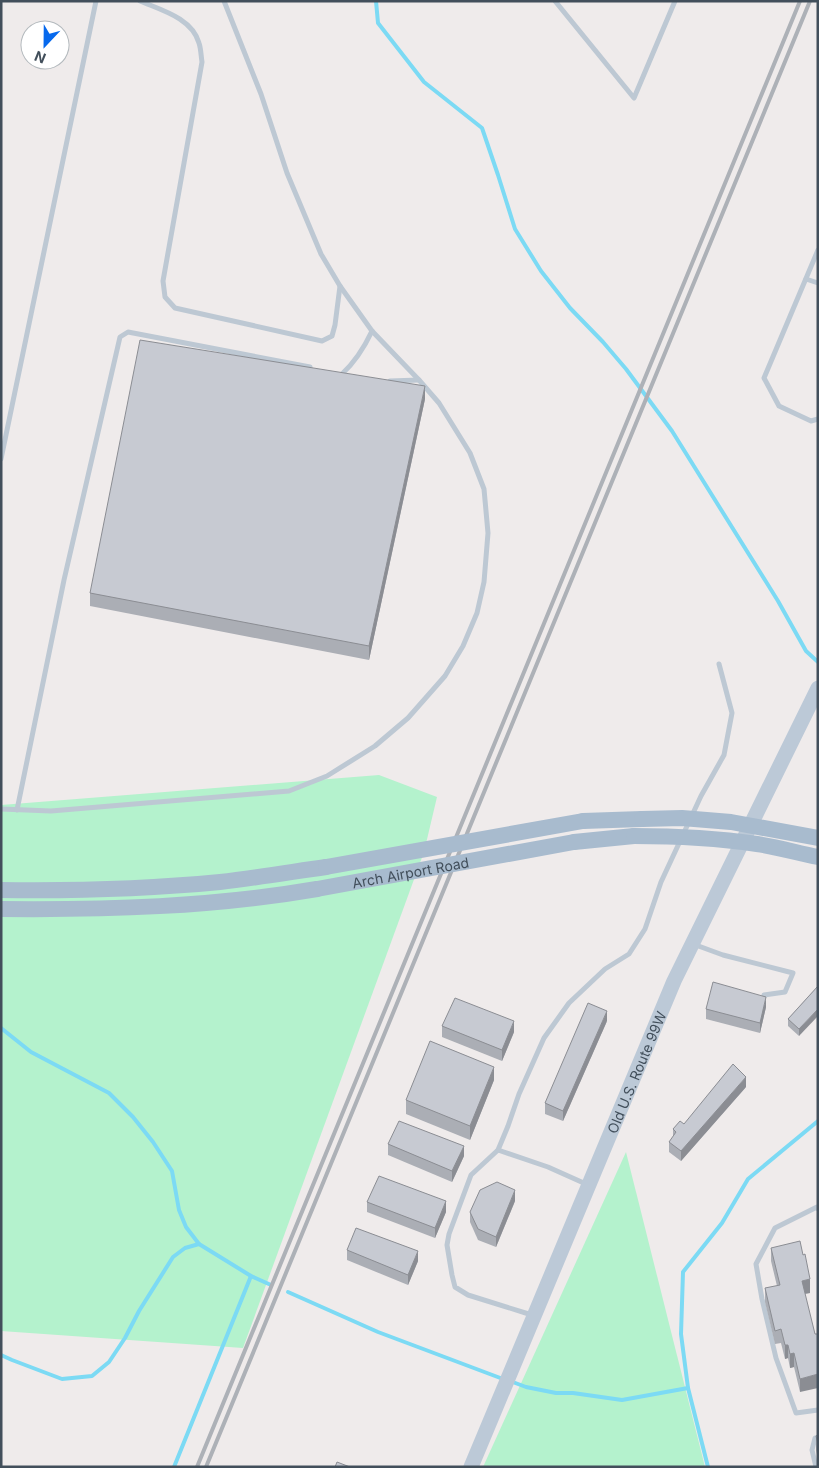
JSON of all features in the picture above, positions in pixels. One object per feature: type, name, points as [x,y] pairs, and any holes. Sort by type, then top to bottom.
[{"type":"main road","name":"Old U.S. Route 99W","points":[[472,1467],[674,981],[818,688]]},
{"type":"main road","name":"Arch Airport Road","points":[[1,890],[161,886],[246,879],[326,867],[583,821],[682,818],[731,822],[818,838]]},
{"type":"main road","name":"Arch Airport Road","points":[[1,909],[102,908],[253,897],[317,888],[574,842],[634,836],[672,836],[758,844],[818,857]]},
{"type":"lane","points":[[1,459],[96,1]]},
{"type":"lane","points":[[140,1],[178,18],[192,28],[199,42],[202,62],[163,281],[165,297],[175,308],[322,341],[332,336],[334,330],[340,286]]},
{"type":"lane","points":[[1,809],[52,811],[289,791],[327,776],[375,746],[408,718],[446,676],[464,646],[477,613],[484,582],[488,533],[484,489],[470,453],[440,403],[372,331],[340,286],[321,254],[287,172],[261,94],[224,1]]},
{"type":"lane","points":[[555,1],[634,98],[675,1]]},
{"type":"lane","points":[[818,250],[764,378],[779,406],[811,421],[818,419]]},
{"type":"lane","points":[[806,279],[818,283]]},
{"type":"lane","points":[[342,374],[353,365],[372,331]]},
{"type":"lane","points":[[17,810],[64,580],[120,337],[128,332],[313,368]]},
{"type":"lane","points":[[332,372],[350,375]]},
{"type":"lane","points":[[383,380],[419,380]]},
{"type":"lane","points":[[535,1316],[468,1295],[455,1288],[447,1245],[449,1234],[471,1175],[498,1150],[519,1094],[544,1038],[569,1003],[605,969],[629,954],[645,929],[661,882],[701,796],[724,755],[732,713],[719,664]]},
{"type":"lane","points":[[693,944],[723,955],[793,973],[785,992],[764,996]]},
{"type":"lane","points":[[498,1150],[548,1167],[589,1185]]},
{"type":"lane","points":[[818,1209],[817,1207],[775,1228],[756,1264],[776,1358],[796,1414],[818,1410]]},
{"type":"lane","points":[[816,1467],[812,1450],[815,1438],[818,1437]]},
{"type":"green space","points":[[379,775],[437,797],[424,852],[243,1348],[1,1331],[1,805]]},
{"type":"green space","points":[[626,1152],[705,1467],[483,1467]]},
{"type":"building","points":[[140,340],[425,386],[369,646],[90,593]]},
{"type":"building","points":[[713,982],[766,997],[760,1023],[706,1009]]},
{"type":"building","points":[[818,986],[818,1009],[799,1029],[788,1019]]},
{"type":"building","points":[[455,998],[514,1021],[502,1050],[442,1026]]},
{"type":"building","points":[[588,1003],[607,1011],[563,1111],[545,1103]]},
{"type":"building","points":[[430,1041],[494,1067],[470,1126],[406,1100]]},
{"type":"building","points":[[733,1064],[746,1077],[681,1151],[669,1142],[676,1132],[673,1129],[680,1121],[684,1124]]},
{"type":"building","points":[[399,1121],[464,1146],[452,1171],[388,1144]]},
{"type":"building","points":[[379,1176],[446,1201],[435,1228],[367,1202]]},
{"type":"building","points":[[497,1182],[515,1190],[496,1237],[478,1229],[470,1212],[480,1190]]},
{"type":"building","points":[[356,1228],[418,1251],[408,1275],[347,1250]]},
{"type":"building","points":[[800,1241],[803,1255],[805,1254],[810,1279],[802,1281],[815,1334],[818,1334],[818,1374],[800,1379],[794,1353],[790,1354],[788,1345],[785,1345],[781,1329],[775,1331],[765,1288],[780,1285],[771,1248]]},
{"type":"building","points":[[337,1462],[350,1467],[335,1467]]},
{"type":"waterway","points":[[376,1],[378,23],[424,82],[482,128],[515,229],[541,271],[570,308],[626,369],[672,431],[778,601],[806,651],[818,662]]},
{"type":"waterway","points":[[1,1028],[31,1052],[109,1093],[133,1117],[153,1142],[172,1171],[179,1210],[186,1227],[199,1244],[251,1276],[271,1285]]},
{"type":"waterway","points":[[708,1467],[688,1388],[681,1334],[683,1272],[722,1223],[748,1179],[818,1121]]},
{"type":"waterway","points":[[1,1355],[62,1379],[92,1376],[109,1362],[173,1257],[185,1248],[199,1244]]},
{"type":"waterway","points":[[174,1467],[251,1276]]},
{"type":"waterway","points":[[288,1292],[378,1332],[503,1379]]},
{"type":"waterway","points":[[510,1381],[526,1387],[556,1393],[573,1393],[622,1400],[688,1388]]},
{"type":"railway","points":[[197,1467],[800,1]]},
{"type":"railway","points":[[206,1467],[810,1]]}]
